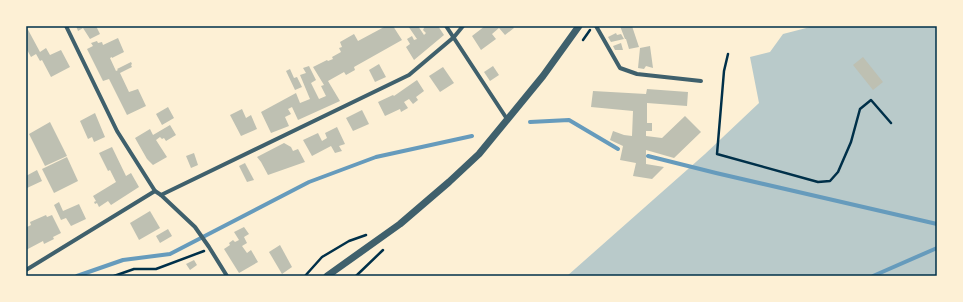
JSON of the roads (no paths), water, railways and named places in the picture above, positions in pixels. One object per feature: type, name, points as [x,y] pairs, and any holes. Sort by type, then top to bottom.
[{"type":"street","points":[[66,26],[117,132],[155,191],[194,227],[209,247],[226,276]]},
{"type":"street","points":[[446,26],[507,119]]},
{"type":"street","points":[[161,195],[409,75],[454,37],[463,26]]},
{"type":"street","points":[[328,276],[400,224],[479,154],[543,76],[579,26]]},
{"type":"street","points":[[596,26],[620,68],[637,74],[701,81]]},
{"type":"street","points":[[26,270],[155,191]]},
{"type":"waterway","points":[[530,122],[569,120],[618,149]]},
{"type":"waterway","points":[[77,276],[123,260],[170,254],[309,182],[376,157],[472,136]]},
{"type":"waterway","points":[[648,156],[937,224]]},
{"type":"waterway","points":[[873,276],[937,248]]}]
